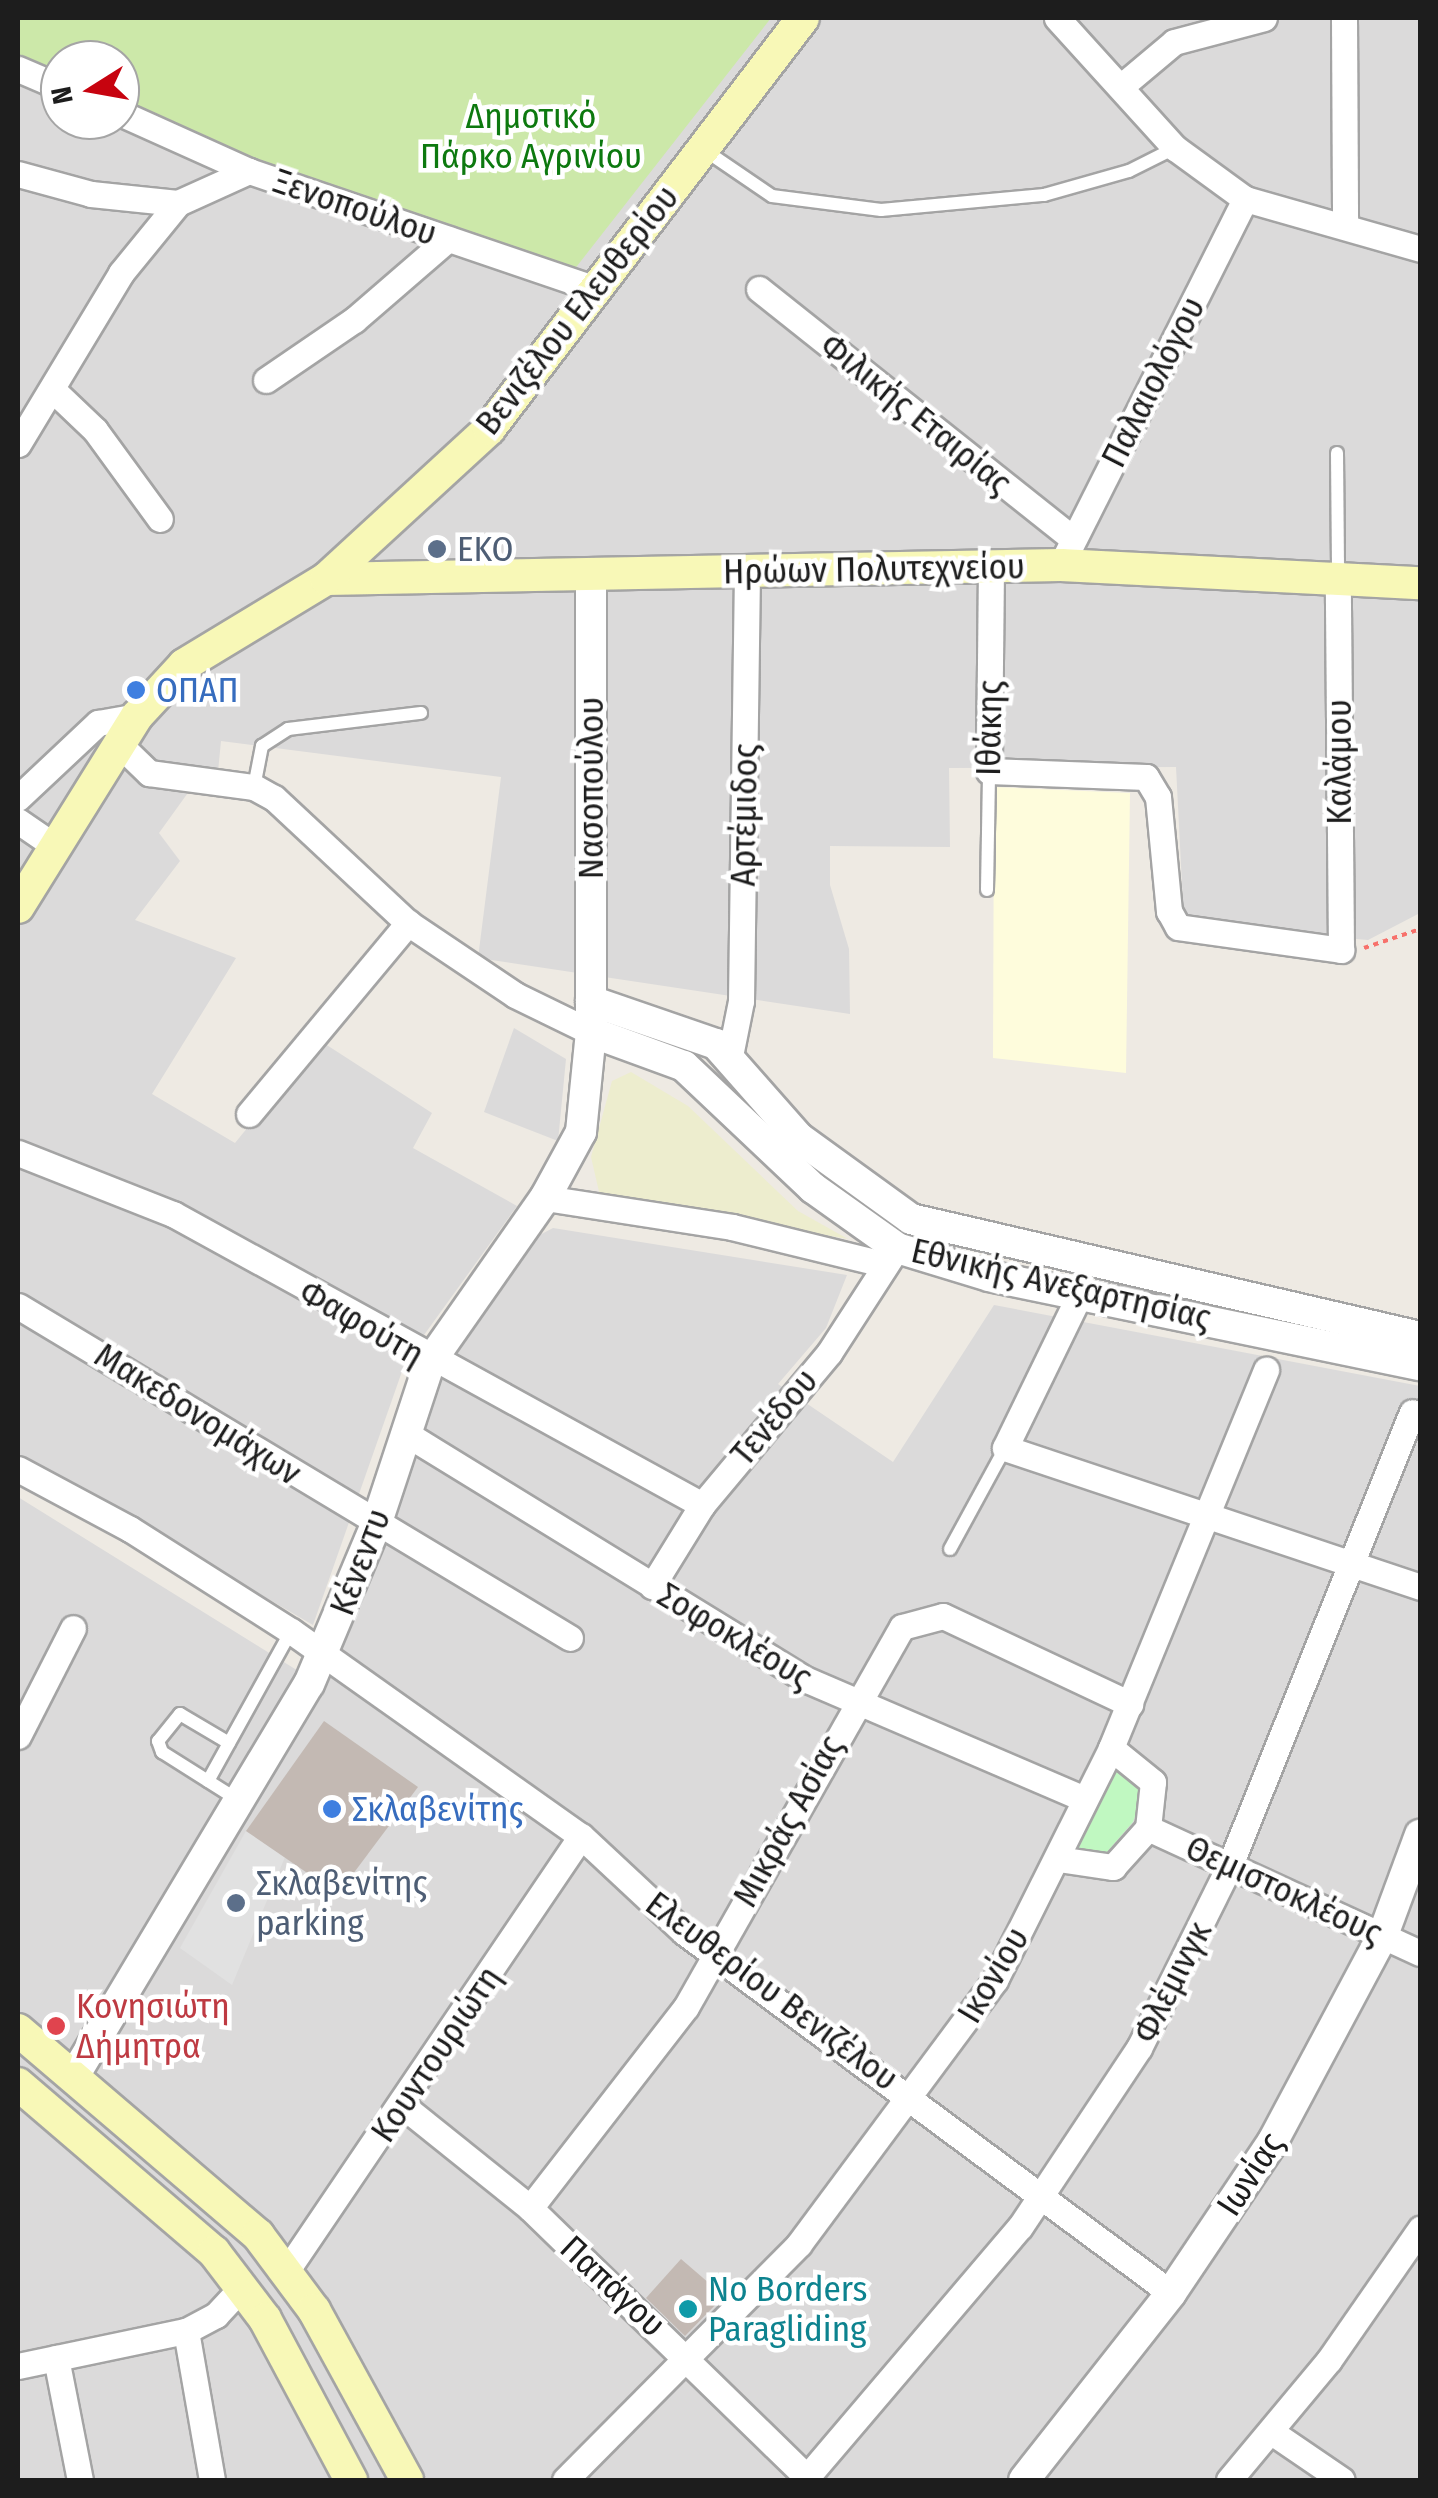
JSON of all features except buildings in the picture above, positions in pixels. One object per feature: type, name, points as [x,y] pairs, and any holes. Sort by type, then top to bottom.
[{"type":"main road","name":"Βενιζέλου Ελευθερίου","points":[[18,906],[137,716],[184,665],[326,579],[488,429],[802,18]]},
{"type":"main road","name":"Ηρώων Πολυτεχνείου","points":[[326,579],[991,567],[1067,552],[1420,583]]},
{"type":"main road","points":[[18,2030],[222,2200],[287,2270],[408,2480]]},
{"type":"main road","points":[[18,2084],[214,2252],[242,2288],[352,2480]]},
{"type":"street","points":[[1058,18],[1124,84],[1175,148],[1245,198],[1420,249]]},
{"type":"street","points":[[1124,84],[1174,42],[1264,18]]},
{"type":"street","points":[[1344,18],[1345,226]]},
{"type":"street","name":"Ξενοπούλου","points":[[140,123],[250,172],[595,289]]},
{"type":"street","points":[[22,169],[91,194],[178,202],[250,172]]},
{"type":"street","name":"Παλαιολόγου","points":[[1067,552],[1245,198]]},
{"type":"street","points":[[18,444],[121,274],[178,202]]},
{"type":"street","points":[[266,380],[354,320],[448,238]]},
{"type":"street","name":"Φιλικής Εταιρίας","points":[[759,288],[1067,552]]},
{"type":"street","points":[[53,390],[95,430],[160,519]]},
{"type":"street","name":"Ιθάκης","points":[[989,770],[991,567]]},
{"type":"street","name":"Αρτέμιδος","points":[[730,1056],[741,1001],[747,572]]},
{"type":"street","name":"Καλάμου","points":[[1338,574],[1340,950]]},
{"type":"street","name":"Νασοπούλου","points":[[591,1016],[592,575]]},
{"type":"street","points":[[18,798],[98,722],[137,716]]},
{"type":"street","points":[[119,744],[149,772],[254,787],[408,923],[542,1007],[694,1031],[730,1056],[800,1138],[911,1219],[1420,1338]]},
{"type":"street","points":[[989,770],[1146,777],[1158,796],[1169,912],[1178,927],[1340,950]]},
{"type":"street","points":[[18,821],[56,847]]},
{"type":"street","points":[[249,1114],[408,923]]},
{"type":"street","name":"Κένεντυ","points":[[74,2076],[243,1804],[322,1655],[376,1524],[430,1362],[545,1198],[581,1132],[591,1016]]},
{"type":"street","name":"Εθνικής Ανεξαρτησίας","points":[[591,1016],[684,1066],[890,1256],[1420,1364]]},
{"type":"street","name":"Φαφούτη","points":[[18,1154],[174,1214],[430,1362],[702,1504]]},
{"type":"street","points":[[545,1198],[890,1256]]},
{"type":"street","name":"Τενέδου","points":[[652,1586],[702,1504],[829,1353],[890,1256]]},
{"type":"street","points":[[1080,1294],[1005,1448],[1420,1587]]},
{"type":"street","name":"Μακεδονομάχων","points":[[18,1306],[570,1638]]},
{"type":"street","name":"Ικονίου","points":[[565,2480],[692,2359],[799,2244],[913,2097],[995,1980],[1112,1748],[1266,1370]]},
{"type":"street","name":"Φλέμινγκ","points":[[808,2479],[1044,2196],[1140,2048],[1230,1865],[1412,1412]]},
{"type":"street","name":"Σοφοκλέους","points":[[406,1434],[652,1586],[854,1702],[1085,1799]]},
{"type":"street","name":"Ελευθερίου Βενιζέλου","points":[[18,1469],[130,1529],[290,1632],[582,1836],[715,1955],[913,2097],[1171,2292]]},
{"type":"street","name":"Μικράς Ασίας","points":[[530,2208],[686,2007],[854,1702],[902,1626],[943,1616],[1130,1704]]},
{"type":"street","points":[[20,1726],[73,1628]]},
{"type":"street","points":[[1058,1859],[1113,1867],[1148,1828],[1153,1782],[1112,1748]]},
{"type":"street","name":"Θεμιστοκλέους","points":[[1148,1828],[1420,1953]]},
{"type":"street","name":"Ιωνίας","points":[[1024,2480],[1171,2292],[1273,2141],[1383,1935],[1420,1835]]},
{"type":"street","name":"Κουντουριώτη","points":[[287,2270],[582,1836]]},
{"type":"street","name":"Παπάγου","points":[[402,2106],[530,2208],[692,2359],[808,2479]]},
{"type":"street","points":[[1229,2480],[1273,2433],[1420,2230]]},
{"type":"street","points":[[18,2366],[186,2331],[242,2288]]},
{"type":"street","points":[[186,2331],[212,2480]]},
{"type":"street","points":[[56,2358],[80,2480]]},
{"type":"street","points":[[1273,2433],[1342,2480]]},
{"type":"lane","points":[[702,148],[772,196],[896,210],[1044,195],[1140,168],[1175,148]]},
{"type":"lane","points":[[1337,454],[1338,574]]},
{"type":"lane","points":[[254,787],[262,746],[288,728],[421,713]]},
{"type":"lane","name":"Ιθάκης","points":[[988,890],[989,770]]},
{"type":"lane","points":[[950,1549],[1005,1448]]},
{"type":"lane","points":[[208,1781],[290,1632]]},
{"type":"lane","points":[[229,1743],[180,1714],[158,1741],[162,1752],[243,1804]]},
{"type":"path","points":[[1340,950],[1420,929]]},
{"type":"shaded area","points":[[18,18],[1420,18],[1420,913],[1368,940],[1184,924],[1176,767],[949,768],[950,847],[830,846],[830,885],[849,949],[850,1014],[478,958],[501,777],[221,741],[217,782],[195,783],[159,833],[180,861],[135,920],[236,958],[152,1094],[235,1143],[319,1040],[432,1113],[413,1148],[517,1206],[406,1360],[313,1625],[18,1454]]},
{"type":"shaded area","points":[[994,787],[1130,793],[1126,1073],[993,1058]]},
{"type":"shaded area","points":[[514,1028],[566,1059],[558,1141],[484,1112]]},
{"type":"shaded area","points":[[553,1228],[847,1275],[826,1328],[778,1384],[893,1462],[994,1305],[1420,1386],[1420,2480],[18,2480],[18,1497],[324,1687],[425,1376],[534,1238]]},
{"type":"shaded area","name":"Σκλαβενίτης parking","points":[[246,1831],[285,1857],[232,1985],[180,1948]]},
{"type":"green space","name":"Δημοτικό Πάρκο Αγρινίου","points":[[18,18],[771,18],[570,275],[251,159],[140,109],[140,40],[40,40],[40,64],[18,54]]},
{"type":"green space","points":[[631,1072],[688,1106],[798,1211],[848,1239],[600,1196],[591,1157],[612,1081]]},
{"type":"green space","points":[[1116,1763],[1144,1791],[1133,1822],[1100,1860],[1072,1853]]},
{"type":"place","name":"EKO","points":[[437,549]]},
{"type":"place","name":"ΟΠΑΠ","points":[[136,690]]},
{"type":"place","name":"Σκλαβενίτης","points":[[332,1809]]},
{"type":"place","name":"Σκλαβενίτης parking","points":[[236,1903]]},
{"type":"place","name":"Κονησιώτη Δήμητρα","points":[[56,2026]]},
{"type":"place","name":"No Borders Paragliding","points":[[688,2309]]}]
